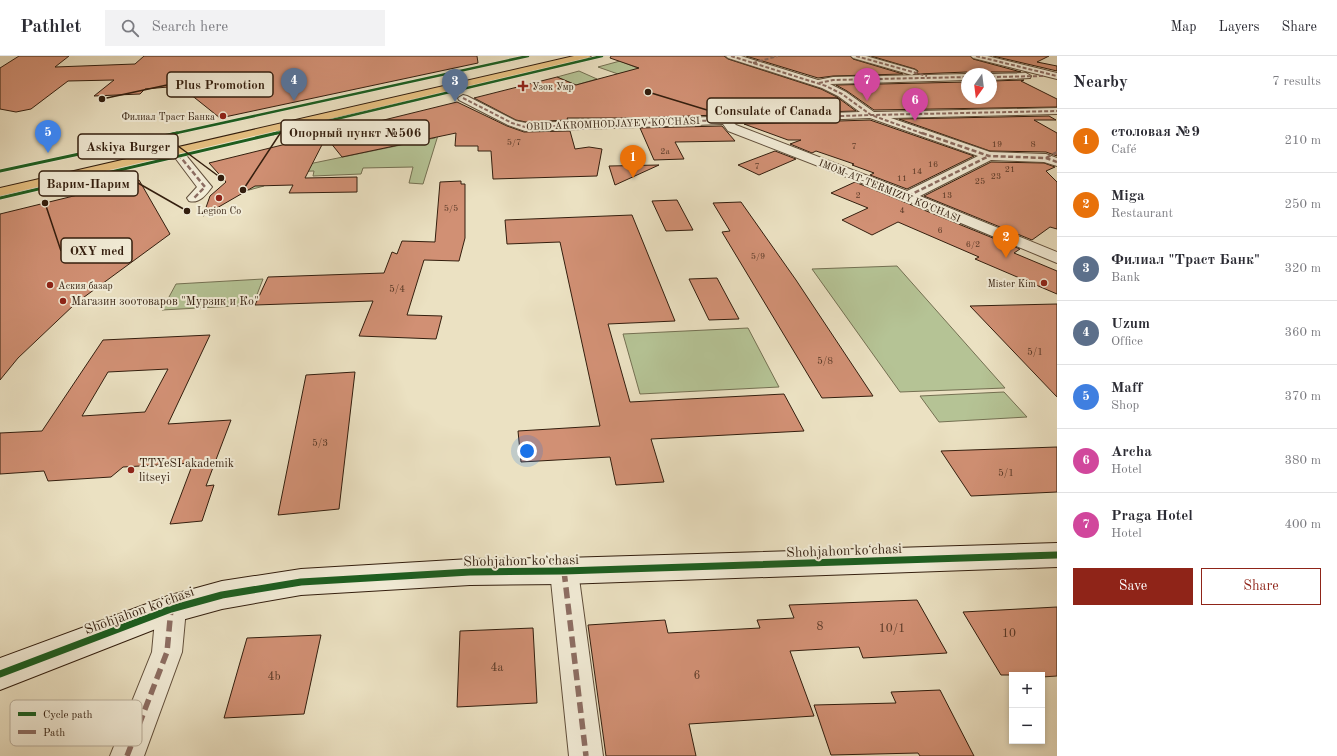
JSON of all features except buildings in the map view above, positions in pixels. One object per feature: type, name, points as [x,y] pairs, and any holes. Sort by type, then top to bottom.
[{"type":"main road","points":[[0,177],[544,56]]},
{"type":"main road","points":[[0,192],[586,56]]},
{"type":"street","points":[[731,56],[818,83],[837,91],[871,115],[989,156],[1053,157]]},
{"type":"street","points":[[753,63],[778,56]]},
{"type":"street","points":[[856,56],[930,78]]},
{"type":"street","points":[[976,56],[1056,76]]},
{"type":"street","points":[[997,77],[1056,76]]},
{"type":"street","points":[[818,83],[833,80],[961,77]]},
{"type":"street","name":"OBID AKROMHODJAYEV KO'CHASI","points":[[463,98],[514,124],[525,126],[871,115],[1057,112]]},
{"type":"street","name":"IMOM-AT-TERMIZIY KO'CHASI","points":[[726,120],[732,128],[908,196],[1057,258]]},
{"type":"street","points":[[176,150],[205,187],[194,198]]},
{"type":"street","points":[[908,196],[989,156]]},
{"type":"street","name":"Shohjahon koʻchasi","points":[[0,674],[171,609],[222,595],[301,582],[470,572],[564,571],[1057,555]]},
{"type":"street","points":[[564,571],[586,756]]},
{"type":"street","points":[[142,717],[167,652],[171,609]]},
{"type":"street","points":[[127,756],[131,746]]},
{"type":"green space","points":[[620,61],[640,69],[618,74],[598,67]]},
{"type":"green space","points":[[579,71],[597,79],[576,85],[557,77]]},
{"type":"green space","points":[[439,132],[423,184],[409,183],[413,167],[363,168],[361,174],[313,176],[314,171],[275,172],[270,174],[264,186],[249,190],[240,186],[270,172],[435,138]]},
{"type":"green space","points":[[897,266],[1005,388],[900,392],[812,269]]},
{"type":"green space","points":[[263,279],[253,305],[162,310],[176,284]]},
{"type":"green space","points":[[748,328],[779,387],[640,394],[623,334]]},
{"type":"green space","points":[[1004,392],[1027,417],[939,422],[920,396]]},
{"type":"marked path","points":[[731,56],[826,86],[842,94],[871,115],[989,156],[1046,158],[1057,162]]},
{"type":"marked path","points":[[753,63],[778,56]]},
{"type":"marked path","points":[[856,56],[927,76]]},
{"type":"marked path","points":[[976,56],[1057,76]]},
{"type":"marked path","points":[[997,77],[1045,76]]},
{"type":"marked path","points":[[819,83],[833,80],[961,77]]},
{"type":"marked path","points":[[463,98],[512,123],[525,127],[871,115],[1057,111]]},
{"type":"marked path","points":[[1046,158],[1057,152]]},
{"type":"marked path","points":[[178,154],[205,187],[194,198]]},
{"type":"marked path","points":[[908,196],[989,156]]},
{"type":"marked path","points":[[564,571],[586,756]]},
{"type":"marked path","points":[[142,717],[167,652],[171,609]]},
{"type":"marked path","points":[[127,756],[131,746]]},
{"type":"cycle path","points":[[0,171],[528,56]]},
{"type":"cycle path","points":[[0,198],[602,56]]},
{"type":"cycle path","points":[[0,674],[171,609],[222,595],[301,582],[470,572],[564,571],[1057,555]]},
{"type":"place","name":"Узок Умр","points":[[523,86]]},
{"type":"place","name":"Consulate of Canada","points":[[648,92]]},
{"type":"place","name":"Plus Promotion","points":[[102,99]]},
{"type":"place","name":"Uzum","points":[[294,101]]},
{"type":"place","name":"Praga Hotel","points":[[867,101]]},
{"type":"place","name":"Филиал \"Траст Банк\"","points":[[455,102]]},
{"type":"place","name":"Филиал Траст Банка","points":[[223,116]]},
{"type":"place","name":"Archa","points":[[915,121]]},
{"type":"place","name":"Maff","points":[[48,153]]},
{"type":"place","name":"Askiya Burger","points":[[221,178]]},
{"type":"place","name":"столовая №9","points":[[633,178]]},
{"type":"place","name":"Опорный пункт №506","points":[[243,190]]},
{"type":"place","name":"Legion Co","points":[[219,198]]},
{"type":"place","name":"OXY med","points":[[45,203]]},
{"type":"place","name":"Варим-Парим","points":[[187,211]]},
{"type":"place","name":"Miga","points":[[1006,258]]},
{"type":"place","name":"Mister Kim","points":[[1044,283]]},
{"type":"place","name":"Аския базар","points":[[50,285]]},
{"type":"place","name":"Магазин зоотоваров \"Мурзик и Ко\"","points":[[63,301]]},
{"type":"place","name":"TTYeSI akademik litseyi","points":[[131,470]]}]
